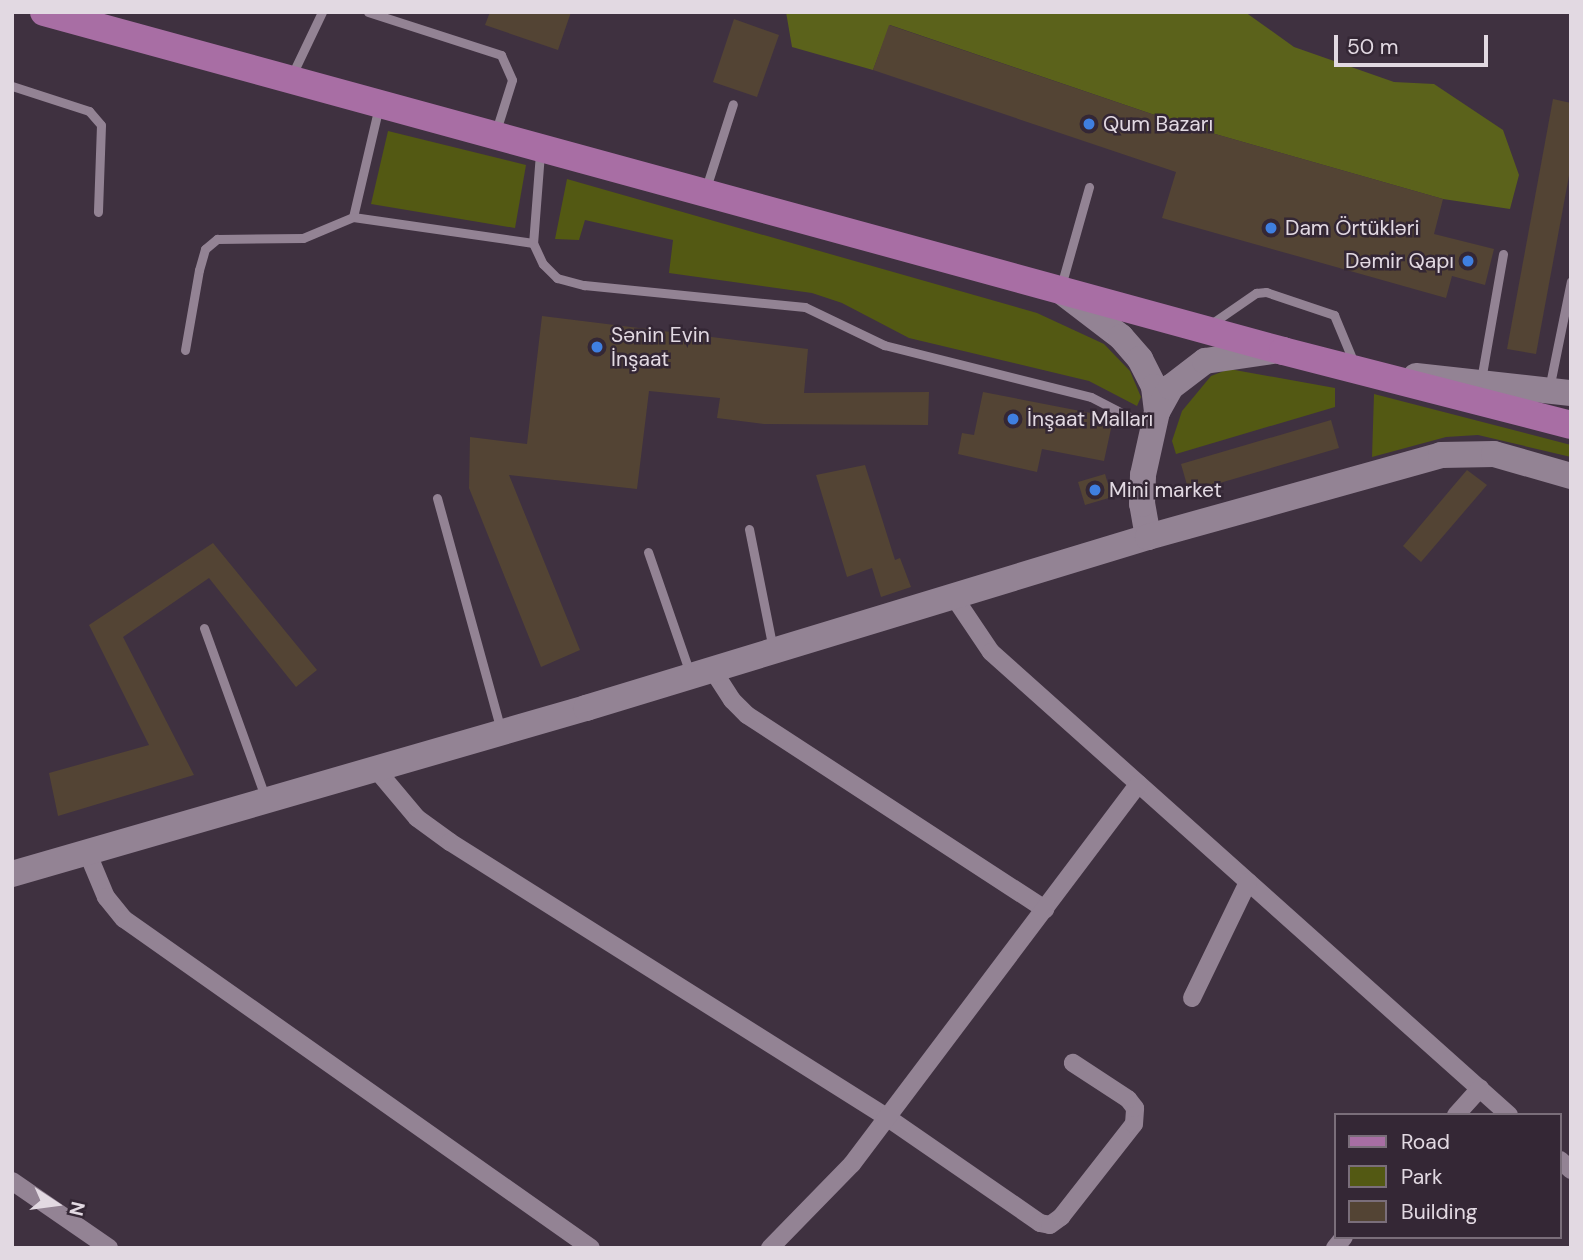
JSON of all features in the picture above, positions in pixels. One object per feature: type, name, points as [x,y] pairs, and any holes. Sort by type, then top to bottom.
[{"type":"main road","points":[[58,14],[1283,351],[1571,425]]},
{"type":"main road","points":[[1060,290],[1121,337],[1140,359],[1154,387],[1155,420],[1142,504],[1148,537]]},
{"type":"main road","points":[[1155,420],[1171,387],[1205,361],[1234,354],[1283,351]]},
{"type":"main road","points":[[1358,371],[1560,391]]},
{"type":"main road","points":[[12,874],[502,732],[1148,537],[1440,454],[1494,454],[1571,476]]},
{"type":"street","points":[[954,597],[991,652],[1507,1113]]},
{"type":"street","points":[[701,672],[747,715],[1045,909]]},
{"type":"street","points":[[375,768],[417,818],[450,842],[888,1118],[1040,1223],[1050,1225],[1061,1217],[1134,1124],[1135,1108],[1128,1099],[1073,1063]]},
{"type":"street","points":[[770,1248],[852,1164],[1138,784]]},
{"type":"street","points":[[88,854],[106,897],[124,919],[591,1248]]},
{"type":"street","points":[[1192,998],[1248,881]]},
{"type":"street","points":[[1458,1113],[1480,1088]]},
{"type":"street","points":[[12,1181],[109,1248]]},
{"type":"lane","points":[[290,79],[322,12]]},
{"type":"lane","points":[[368,12],[501,55],[512,80],[495,135]]},
{"type":"lane","points":[[12,86],[89,111],[101,125],[99,212]]},
{"type":"lane","points":[[705,193],[733,103]]},
{"type":"lane","points":[[353,217],[380,104]]},
{"type":"lane","points":[[541,148],[533,243],[543,264],[557,278],[584,285],[805,307],[884,345],[1091,397],[1155,420]]},
{"type":"lane","points":[[1060,290],[1089,187]]},
{"type":"lane","points":[[185,350],[202,260],[217,239],[303,237],[353,217],[533,243]]},
{"type":"lane","points":[[1481,382],[1503,254]]},
{"type":"lane","points":[[1560,391],[1571,281]]},
{"type":"lane","points":[[1203,329],[1256,293],[1266,292],[1334,315],[1358,371]]},
{"type":"lane","points":[[437,498],[502,732]]},
{"type":"lane","points":[[749,529],[773,650]]},
{"type":"lane","points":[[648,552],[701,672]]},
{"type":"lane","points":[[204,628],[267,800]]},
{"type":"green space","points":[[786,12],[1245,12],[1294,47],[1394,82],[1434,84],[1503,130],[1519,175],[1510,209],[1443,199],[1187,126],[890,25],[873,70],[792,47]]},
{"type":"green space","points":[[388,131],[526,165],[515,228],[371,204]]},
{"type":"green space","points":[[567,179],[1037,313],[1104,344],[1130,371],[1141,397],[1137,406],[1089,381],[909,338],[842,303],[812,293],[669,273],[673,240],[585,220],[579,240],[555,239]]},
{"type":"green space","points":[[1229,369],[1335,388],[1335,407],[1176,454],[1172,441],[1182,411],[1211,376]]},
{"type":"green space","points":[[1374,394],[1571,445],[1571,457],[1478,435],[1446,437],[1372,457]]},
{"type":"building","points":[[490,12],[571,12],[558,50],[485,25]]},
{"type":"building","points":[[734,19],[779,35],[757,97],[713,82]]},
{"type":"building","points":[[889,25],[1187,126],[1443,199],[1434,234],[1494,249],[1485,285],[1452,276],[1446,298],[1162,218],[1176,172],[873,70]]},
{"type":"building","points":[[1553,99],[1571,103],[1571,165],[1536,354],[1507,349]]},
{"type":"building","points":[[542,316],[808,349],[804,393],[929,392],[928,425],[764,424],[717,418],[720,398],[649,391],[637,489],[509,475],[580,650],[541,667],[469,488],[470,437],[527,444]]},
{"type":"building","points":[[983,392],[1101,415],[1099,422],[1112,424],[1104,461],[1042,449],[1037,472],[958,454],[962,433],[974,435]]},
{"type":"building","points":[[1331,420],[1339,448],[1189,492],[1181,464]]},
{"type":"building","points":[[865,465],[895,560],[900,558],[911,587],[881,597],[872,568],[847,577],[816,475]]},
{"type":"building","points":[[1467,470],[1487,485],[1421,562],[1403,546]]},
{"type":"building","name":"Mini market","points":[[1105,474],[1112,497],[1085,505],[1078,482]]},
{"type":"building","points":[[213,543],[317,670],[296,687],[209,578],[123,637],[194,775],[58,816],[49,773],[149,745],[89,625]]},
{"type":"place","name":"Qum Bazarı","points":[[1089,124]]},
{"type":"place","name":"Dam Örtükləri","points":[[1271,228]]},
{"type":"place","name":"Dəmir Qapı","points":[[1468,261]]},
{"type":"place","name":"Sənin Evin İnşaat","points":[[597,347]]},
{"type":"place","name":"İnşaat Malları","points":[[1013,419]]},
{"type":"place","name":"Mini market","points":[[1095,490]]}]
